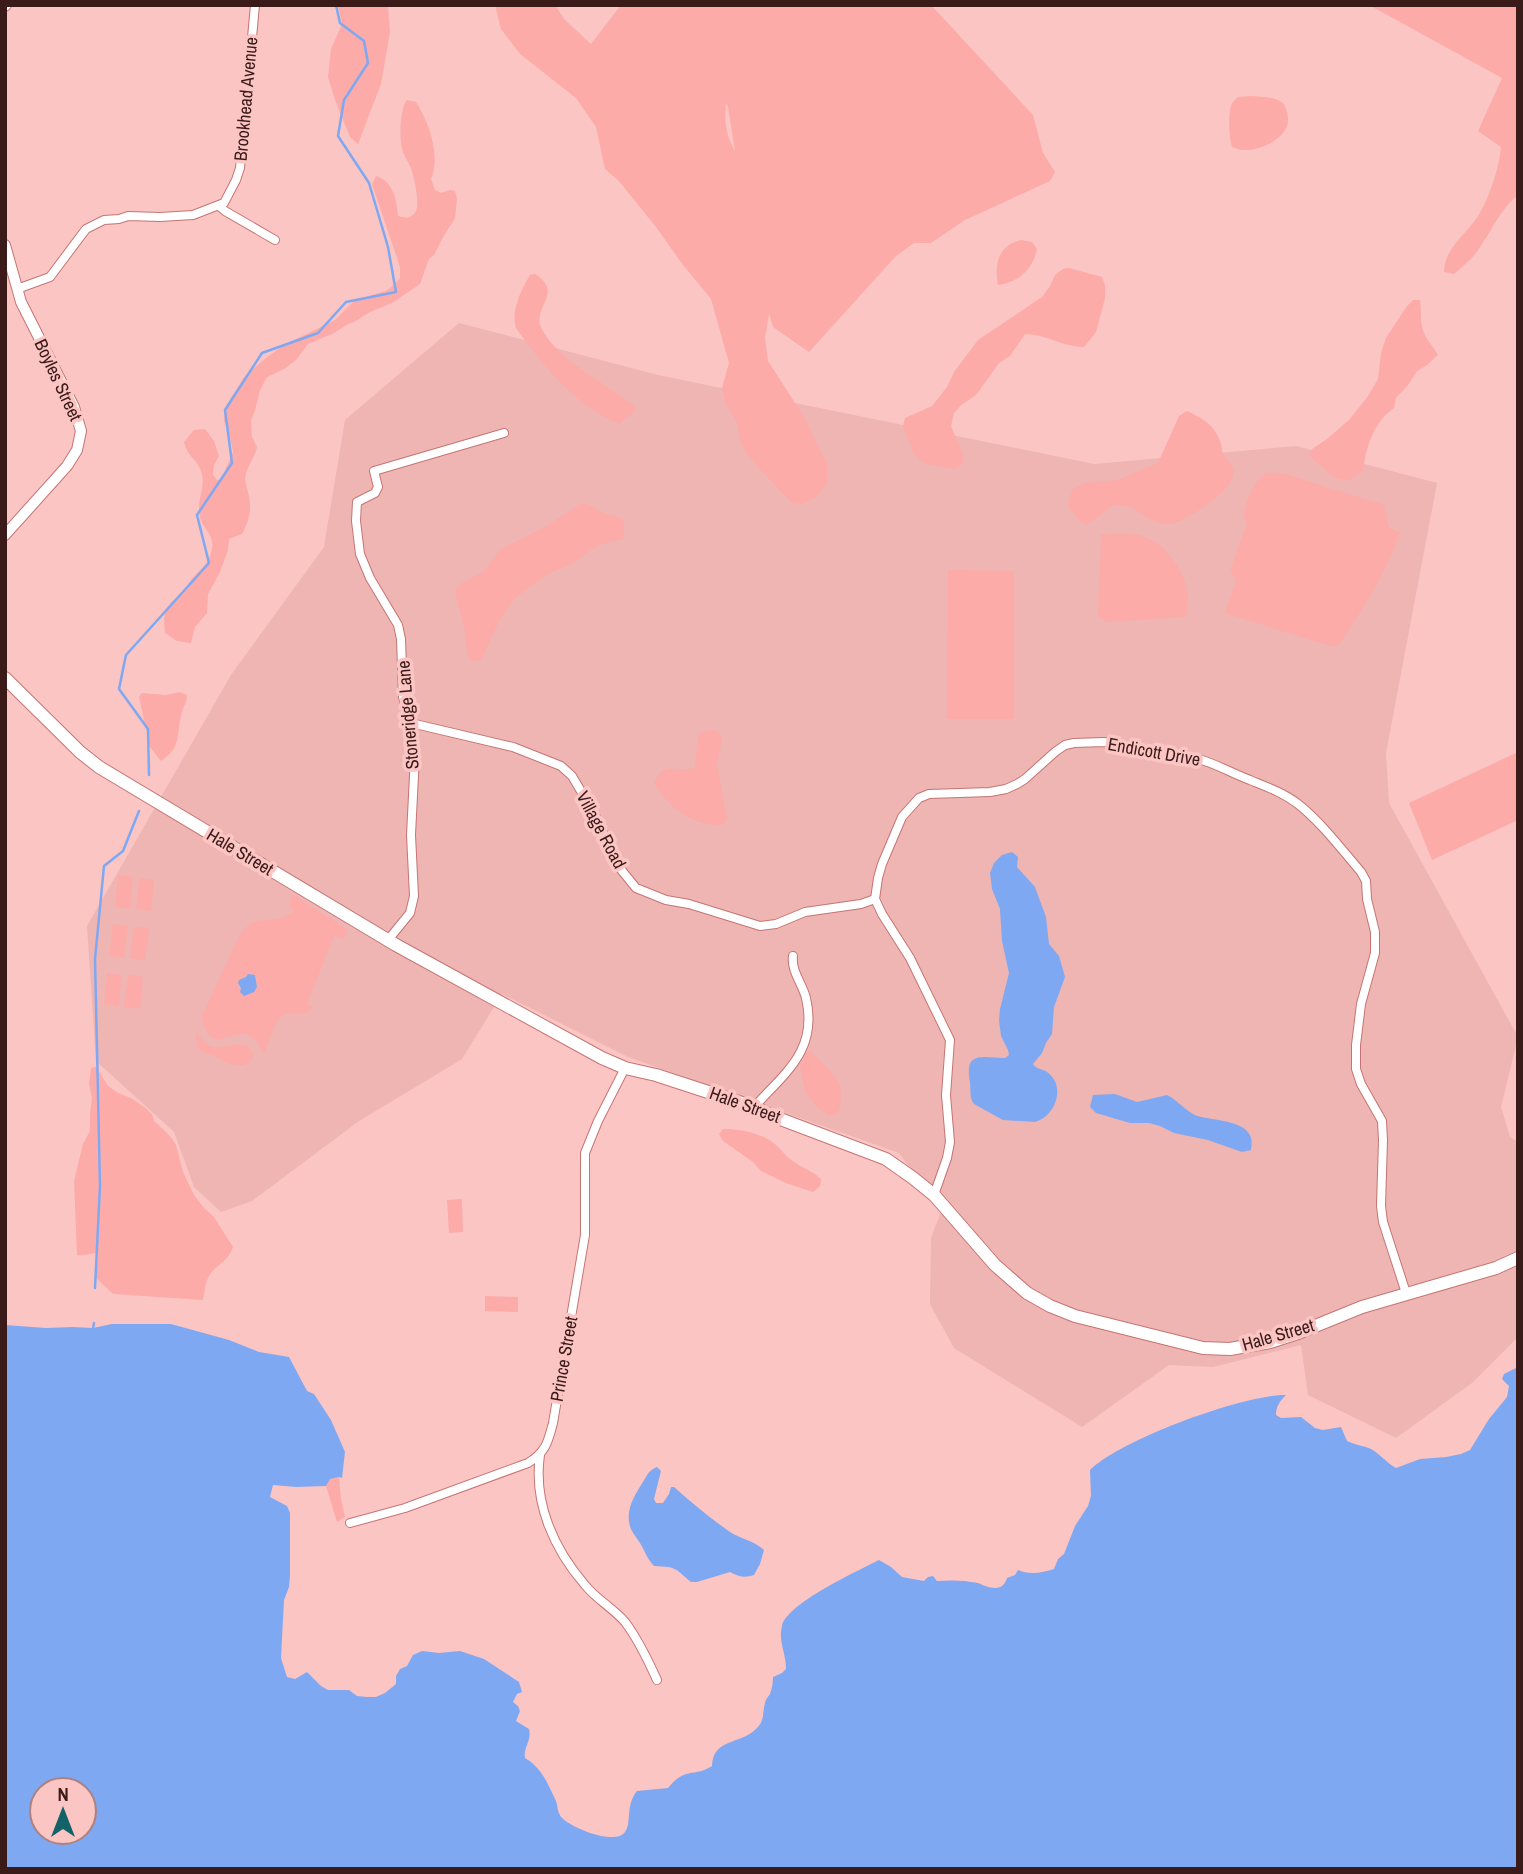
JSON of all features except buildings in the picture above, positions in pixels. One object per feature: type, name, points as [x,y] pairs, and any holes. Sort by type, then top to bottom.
[{"type":"main road","name":"Hale Street","points":[[5,678],[80,752],[99,766],[458,980],[625,1068],[656,1075],[754,1107],[886,1159],[934,1195],[995,1265],[1027,1293],[1075,1316],[1203,1348],[1230,1349],[1270,1342],[1362,1307],[1498,1268],[1518,1258]]},
{"type":"street","name":"Brookhead Avenue","points":[[219,206],[230,194],[240,168],[255,5]]},
{"type":"street","points":[[17,289],[50,277],[86,229],[104,220],[128,216],[177,217],[219,206],[275,240]]},
{"type":"street","name":"Boyles Street","points":[[5,246],[17,289],[32,325],[74,407],[81,431],[76,450],[67,466],[5,535]]},
{"type":"street","name":"Stoneridge Lane","points":[[388,940],[410,913],[414,896],[411,835],[415,756],[411,723],[403,697],[398,625],[370,578],[360,554],[356,521],[358,502],[376,493],[378,487],[374,471],[504,433]]},
{"type":"street","name":"Village Road","points":[[411,723],[513,747],[561,766],[572,776],[595,815],[619,867],[636,888],[666,900],[689,904],[760,926],[776,924],[805,912],[861,904],[875,899]]},
{"type":"street","name":"Endicott Drive","points":[[875,899],[878,878],[888,848],[902,817],[919,798],[929,794],[965,794],[1006,789],[1025,779],[1065,745],[1074,743],[1104,742],[1210,762],[1270,787],[1299,805],[1354,863],[1366,881],[1367,899],[1375,932],[1375,953],[1361,1004],[1356,1069],[1361,1084],[1382,1121],[1384,1140],[1381,1206],[1406,1293]]},
{"type":"street","points":[[875,899],[910,958],[950,1040],[946,1095],[950,1142],[934,1195]]},
{"type":"street","points":[[754,1107],[793,1064],[808,1035],[806,1000],[792,966],[793,956]]},
{"type":"street","name":"Prince Street","points":[[540,1455],[548,1442],[553,1423],[582,1258],[586,1217],[585,1153],[625,1068]]},
{"type":"street","points":[[350,1523],[427,1501],[528,1463],[540,1455]]},
{"type":"street","points":[[540,1455],[540,1496],[551,1535],[586,1586],[625,1622],[657,1679]]},
{"type":"shaded area","points":[[338,5],[388,5],[390,32],[381,84],[358,144],[350,137],[328,77],[331,49],[342,24]]},
{"type":"shaded area","points":[[495,5],[555,5],[564,19],[591,44],[621,5],[931,5],[1033,115],[1043,153],[1055,172],[1050,181],[965,220],[931,243],[914,243],[896,256],[809,352],[773,327],[769,314],[765,338],[768,361],[804,417],[827,464],[827,484],[817,496],[803,504],[792,503],[747,454],[740,441],[737,423],[726,404],[722,388],[729,363],[711,299],[618,180],[605,169],[596,127],[576,98],[520,54],[501,29]],"holes":[[[726,103],[735,151],[726,128]]]},
{"type":"shaded area","points":[[1369,5],[1518,5],[1518,195],[1501,213],[1476,253],[1454,274],[1444,272],[1448,255],[1481,211],[1496,171],[1501,147],[1478,131],[1502,78]]},
{"type":"shaded area","points":[[1238,97],[1272,98],[1283,103],[1288,115],[1287,126],[1279,137],[1265,146],[1242,150],[1232,147],[1230,110]]},
{"type":"shaded area","points":[[407,100],[416,102],[429,129],[435,160],[431,179],[435,190],[441,193],[455,191],[455,218],[429,259],[420,284],[392,303],[308,344],[296,360],[267,377],[251,420],[252,437],[257,447],[245,476],[250,506],[248,520],[242,534],[229,539],[220,572],[208,594],[207,613],[195,627],[191,643],[177,641],[165,633],[165,613],[206,563],[212,547],[211,538],[199,512],[202,474],[184,442],[194,430],[205,429],[214,441],[219,456],[213,475],[217,480],[221,480],[233,452],[224,414],[244,377],[284,345],[335,320],[355,300],[386,291],[400,278],[400,267],[372,184],[376,176],[386,182],[395,198],[398,216],[407,218],[415,212],[415,183],[403,151],[401,137],[402,116]]},
{"type":"shaded area","points":[[1021,240],[1032,242],[1037,249],[1032,263],[1018,278],[998,285],[999,257],[1007,246]]},
{"type":"shaded area","points":[[1069,268],[1102,277],[1105,298],[1096,332],[1084,347],[1025,334],[1010,356],[999,363],[976,395],[954,413],[951,426],[963,455],[963,464],[954,469],[925,464],[914,454],[903,426],[905,418],[932,406],[978,340],[1042,297],[1055,275]]},
{"type":"shaded area","points":[[535,274],[544,281],[547,288],[540,322],[551,342],[572,363],[635,407],[634,412],[619,424],[588,406],[561,383],[516,328],[518,300],[530,275]]},
{"type":"shaded area","points":[[1413,300],[1420,300],[1423,331],[1438,355],[1417,371],[1396,398],[1394,408],[1376,427],[1366,453],[1363,471],[1347,481],[1333,477],[1309,455],[1312,449],[1350,419],[1368,396],[1378,379],[1386,338]]},
{"type":"shaded area","points":[[459,323],[658,375],[1094,464],[1296,446],[1437,483],[1386,753],[1389,803],[1518,1037],[1501,1107],[1510,1137],[1518,1142],[1518,1337],[1472,1383],[1396,1438],[1308,1395],[1301,1345],[1213,1367],[1169,1365],[1082,1427],[954,1348],[930,1304],[931,1238],[941,1212],[899,1153],[628,1057],[502,994],[462,1059],[359,1121],[252,1201],[221,1212],[194,1187],[174,1132],[96,1061],[87,926],[231,675],[324,547],[345,420]]},
{"type":"shaded area","points":[[1187,411],[1208,423],[1216,432],[1223,454],[1234,469],[1232,479],[1218,496],[1196,512],[1168,524],[1156,522],[1134,509],[1117,505],[1113,505],[1087,525],[1079,520],[1068,506],[1072,490],[1084,483],[1118,480],[1158,463],[1179,416]]},
{"type":"shaded area","points":[[1268,473],[1286,474],[1384,505],[1389,528],[1400,532],[1380,578],[1338,646],[1330,646],[1225,613],[1236,580],[1230,571],[1247,523],[1243,515],[1254,486]]},
{"type":"shaded area","points":[[580,504],[621,518],[624,525],[623,539],[598,545],[515,598],[500,619],[482,658],[477,661],[470,660],[455,592],[457,586],[484,571],[501,549],[547,526]]},
{"type":"shaded area","points":[[1101,534],[1143,536],[1161,546],[1175,562],[1184,581],[1187,593],[1186,617],[1106,622],[1098,616]]},
{"type":"shaded area","points":[[948,570],[1014,571],[1014,719],[947,719]]},
{"type":"shaded area","points":[[180,692],[187,695],[187,700],[180,719],[178,739],[173,750],[161,761],[150,747],[139,697],[142,693],[166,695]]},
{"type":"shaded area","points":[[710,730],[721,735],[722,740],[717,764],[727,819],[722,825],[701,823],[682,813],[666,800],[654,783],[657,776],[666,769],[694,768],[700,732]]},
{"type":"shaded area","points":[[1518,752],[1518,820],[1432,860],[1409,803]]},
{"type":"shaded area","points":[[118,875],[133,877],[130,909],[115,907]]},
{"type":"shaded area","points":[[139,878],[154,880],[151,911],[136,909]]},
{"type":"shaded area","points":[[292,894],[348,930],[343,939],[334,936],[307,1004],[313,1007],[306,1012],[285,1014],[281,1017],[263,1054],[249,1035],[213,1038],[205,1028],[202,1016],[240,934],[254,922],[280,918],[294,912],[289,907]],"holes":[[[250,973],[255,975],[257,986],[253,992],[240,990],[239,980]]]},
{"type":"shaded area","points":[[113,924],[128,926],[124,958],[109,956]]},
{"type":"shaded area","points":[[134,927],[149,928],[145,960],[130,958]]},
{"type":"shaded area","points":[[107,973],[122,975],[119,1006],[104,1005]]},
{"type":"shaded area","points":[[128,975],[143,977],[140,1009],[124,1007]]},
{"type":"shaded area","points":[[196,1032],[205,1043],[213,1047],[243,1044],[251,1050],[253,1057],[239,1066],[206,1053],[198,1047]]},
{"type":"shaded area","points":[[811,1051],[839,1083],[841,1097],[837,1114],[829,1116],[816,1106],[806,1093],[800,1068],[805,1053]]},
{"type":"shaded area","points":[[96,1067],[108,1086],[144,1107],[170,1136],[176,1145],[183,1172],[194,1195],[214,1217],[233,1247],[209,1276],[203,1300],[113,1294],[96,1278],[98,1253],[77,1255],[74,1181],[83,1144],[90,1131],[92,1098],[89,1084],[91,1068]]},
{"type":"shaded area","points":[[723,1129],[764,1137],[821,1179],[820,1186],[813,1192],[761,1171],[753,1162],[723,1141],[719,1134]]},
{"type":"shaded area","points":[[462,1199],[463,1232],[449,1233],[447,1200]]},
{"type":"shaded area","points":[[485,1296],[518,1297],[518,1312],[485,1311]]},
{"type":"shaded area","points":[[339,1477],[345,1517],[337,1522],[326,1486],[330,1479]]},
{"type":"water","points":[[1012,852],[1018,857],[1017,867],[1035,887],[1046,917],[1049,944],[1059,956],[1065,977],[1054,1007],[1052,1034],[1033,1064],[1053,1078],[1056,1100],[1048,1114],[1035,1122],[1003,1120],[974,1104],[970,1094],[969,1072],[972,1061],[982,1057],[1005,1058],[1009,1055],[1001,1036],[999,1020],[1009,973],[1002,941],[1000,909],[992,889],[990,873],[994,863],[1002,855]]},
{"type":"water","points":[[248,974],[255,975],[257,987],[254,992],[244,996],[238,983]]},
{"type":"water","points":[[1115,1094],[1137,1102],[1167,1095],[1195,1115],[1241,1127],[1248,1132],[1252,1140],[1251,1150],[1242,1152],[1208,1140],[1174,1133],[1149,1123],[1130,1123],[1096,1113],[1090,1107],[1093,1095]]},
{"type":"water","points":[[171,1324],[229,1340],[259,1352],[289,1357],[307,1391],[314,1394],[331,1420],[345,1452],[342,1478],[330,1479],[326,1486],[273,1485],[270,1497],[287,1506],[290,1513],[290,1576],[284,1600],[281,1658],[287,1677],[295,1679],[307,1672],[328,1690],[349,1690],[357,1696],[376,1697],[396,1684],[400,1669],[407,1666],[413,1655],[422,1651],[460,1651],[484,1659],[519,1682],[522,1692],[517,1694],[513,1702],[520,1711],[516,1721],[529,1729],[525,1758],[544,1777],[561,1817],[593,1834],[612,1837],[625,1832],[631,1802],[637,1791],[668,1788],[680,1777],[712,1766],[717,1751],[722,1746],[750,1734],[759,1726],[771,1692],[773,1677],[786,1669],[782,1626],[796,1608],[840,1580],[879,1560],[902,1577],[924,1581],[933,1576],[937,1581],[968,1581],[995,1588],[1003,1585],[1007,1578],[1015,1575],[1018,1570],[1036,1573],[1054,1569],[1088,1506],[1091,1496],[1090,1470],[1127,1445],[1213,1410],[1242,1402],[1286,1395],[1280,1402],[1276,1415],[1281,1418],[1301,1417],[1315,1428],[1323,1430],[1341,1427],[1347,1441],[1371,1449],[1396,1468],[1420,1459],[1461,1454],[1470,1450],[1489,1419],[1507,1397],[1509,1386],[1502,1379],[1504,1374],[1518,1367],[1518,1869],[5,1869],[5,1325],[72,1327]]},
{"type":"water","points":[[657,1467],[661,1471],[654,1499],[656,1503],[663,1503],[671,1487],[674,1487],[730,1532],[760,1547],[764,1550],[754,1575],[742,1576],[730,1572],[691,1582],[675,1569],[654,1566],[632,1531],[629,1516],[636,1493],[648,1473]]},
{"type":"waterway","points":[[149,775],[148,729],[119,689],[126,655],[209,563],[197,515],[232,463],[225,410],[262,353],[318,333],[346,302],[396,292],[388,247],[369,183],[338,136],[344,100],[368,63],[364,41],[340,23],[336,5]]},
{"type":"waterway","points":[[95,1288],[100,1186],[95,959],[104,866],[123,851],[139,811]]},
{"type":"waterway","points":[[93,1329],[94,1323]]}]
